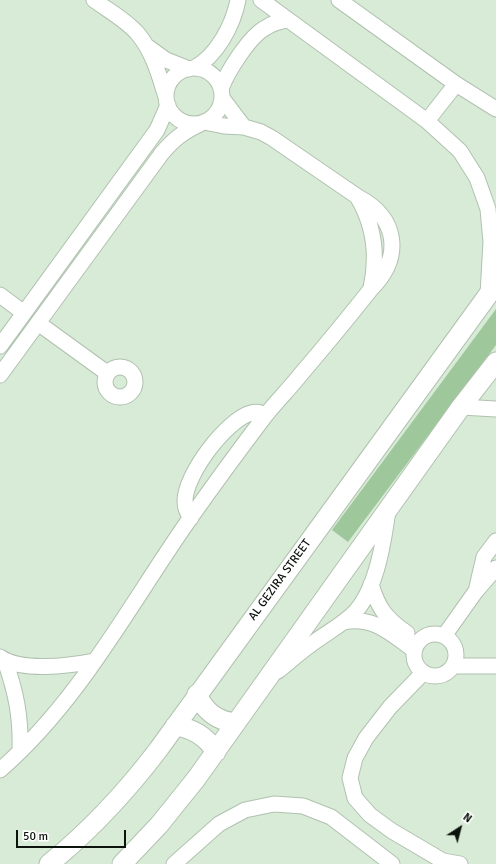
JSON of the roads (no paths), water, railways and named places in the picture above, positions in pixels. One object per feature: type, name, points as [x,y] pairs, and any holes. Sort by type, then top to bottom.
[{"type":"main road","name":"AL GEZIRA STREET","points":[[49,864],[101,818],[134,782],[492,289]]},
{"type":"main road","points":[[122,864],[159,825],[196,779],[461,407],[496,362]]},
{"type":"main road","points":[[197,694],[201,702],[212,715],[224,721],[236,723]]},
{"type":"main road","points":[[175,726],[182,726],[196,731],[207,740],[216,752]]},
{"type":"street","points":[[0,770],[31,740],[56,712],[113,635],[191,518],[266,415],[326,345],[371,288],[375,262],[373,235],[358,197],[278,141],[261,132],[244,127],[202,123],[190,124],[180,120],[172,113],[157,70],[146,45],[138,34],[127,24],[94,0]]},
{"type":"street","points":[[0,346],[157,130],[167,101],[168,87],[173,78],[180,72],[192,69],[206,61],[229,30],[234,18],[238,0]]},
{"type":"street","points":[[261,0],[428,121],[460,151],[477,178],[488,209],[491,242],[492,289]]},
{"type":"street","points":[[339,0],[456,84],[496,109]]},
{"type":"street","points":[[0,375],[172,141],[185,131],[214,116],[220,108],[222,93],[230,69],[249,44],[266,27],[276,22],[288,20]]},
{"type":"street","points":[[229,30],[249,44]]},
{"type":"street","points":[[146,45],[166,60],[192,69],[206,71],[216,78],[222,93],[244,127]]},
{"type":"street","points":[[428,121],[456,84]]},
{"type":"street","points":[[0,295],[24,313]]},
{"type":"street","points":[[38,323],[107,373]]},
{"type":"street","points":[[461,407],[496,409]]},
{"type":"street","points":[[191,518],[186,508],[185,496],[197,468],[210,447],[226,430],[245,416],[255,412],[266,415]]},
{"type":"street","points":[[264,682],[309,646],[344,622],[365,598],[371,584],[384,538],[389,508]]},
{"type":"street","points":[[476,591],[484,557],[496,541]]},
{"type":"street","points":[[444,636],[476,591],[496,568]]},
{"type":"street","points":[[371,584],[376,600],[383,613],[417,646]]},
{"type":"street","points":[[344,622],[353,620],[372,623],[417,646]]},
{"type":"street","points":[[437,634],[444,636],[451,641],[455,649],[456,657],[453,666],[448,672],[440,676],[431,676],[423,673],[415,663],[417,646],[424,637],[437,634]]},
{"type":"street","points":[[3,659],[27,665],[50,667],[94,661]]},
{"type":"street","points":[[3,659],[13,682],[18,704],[20,750]]},
{"type":"street","points":[[453,666],[496,666]]},
{"type":"street","points":[[423,673],[390,707],[366,738],[355,758],[350,778],[355,798],[370,815],[392,831],[443,861],[460,864]]},
{"type":"street","points":[[174,864],[219,824],[245,810],[274,804],[304,806],[331,817],[392,864]]}]
